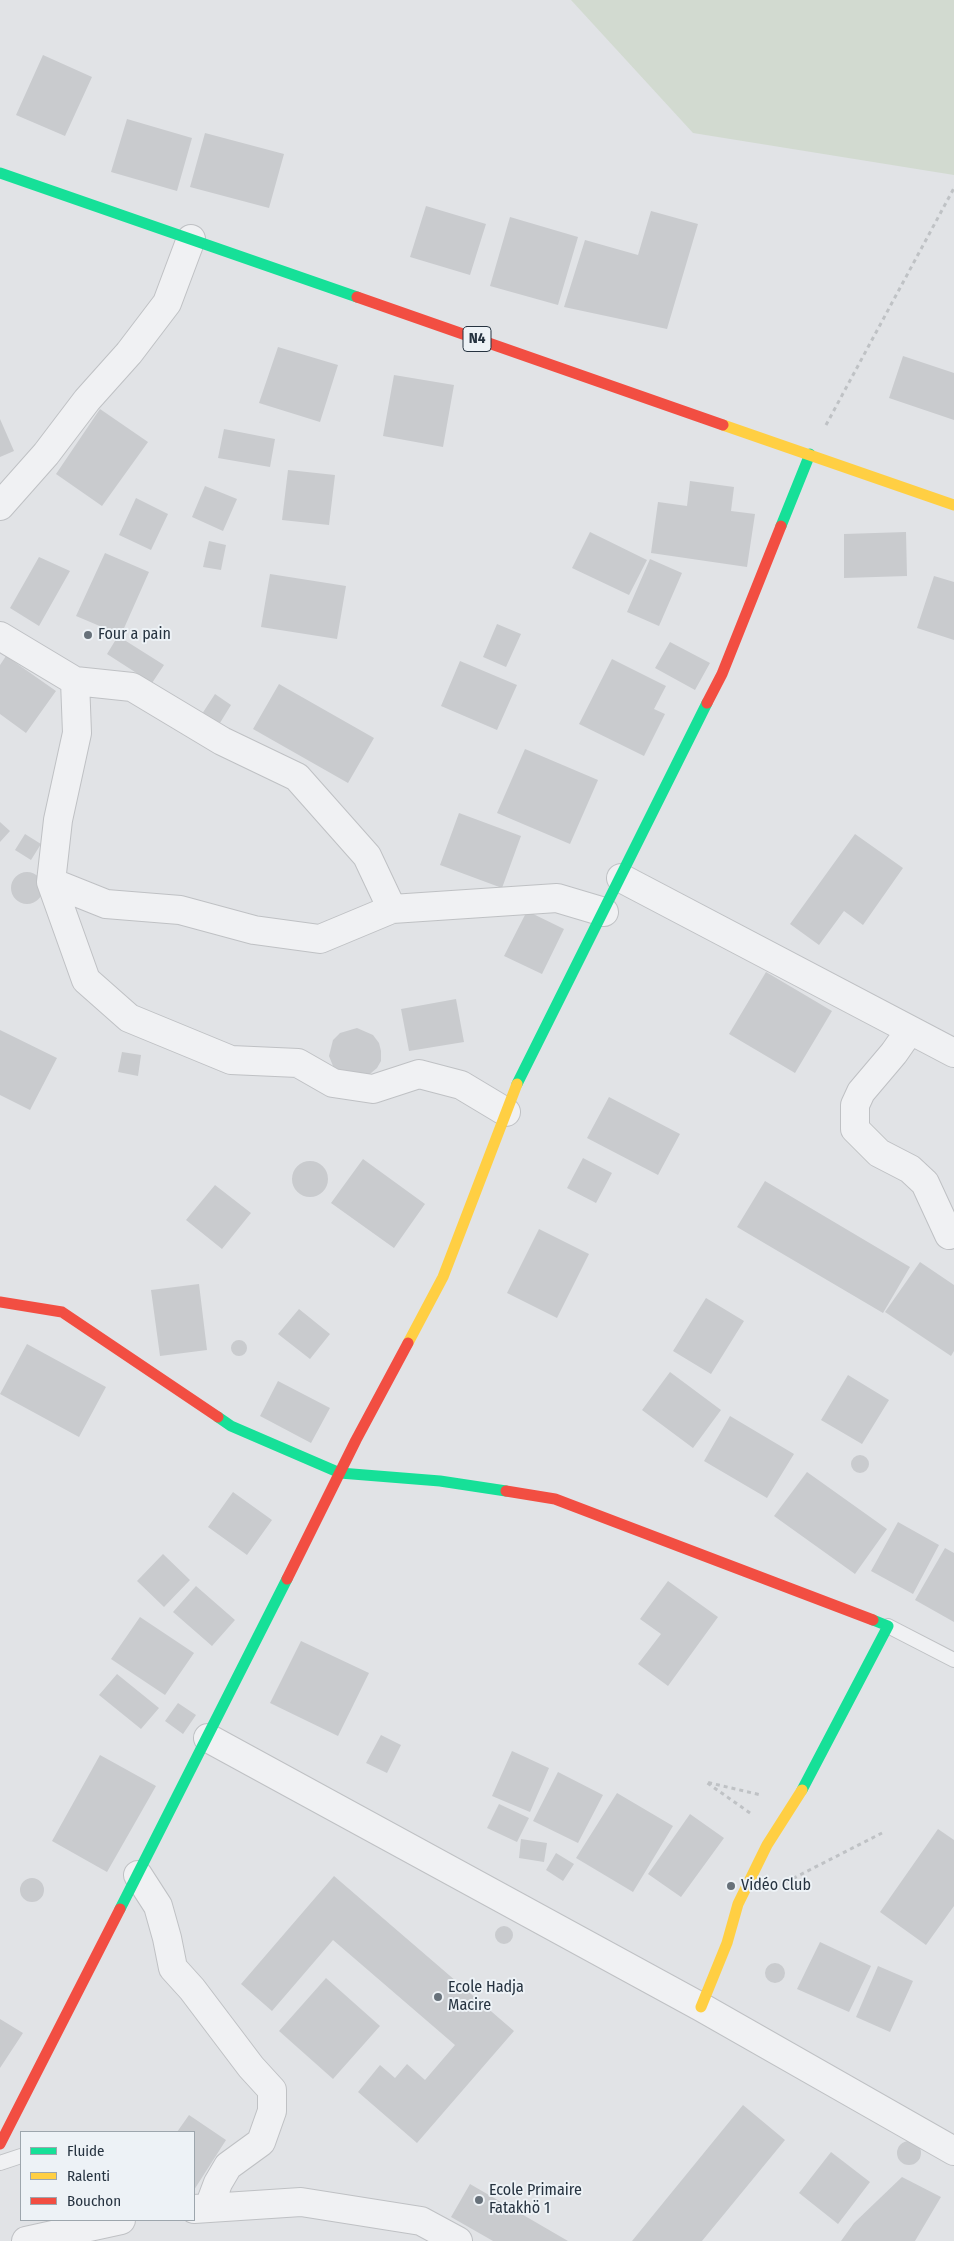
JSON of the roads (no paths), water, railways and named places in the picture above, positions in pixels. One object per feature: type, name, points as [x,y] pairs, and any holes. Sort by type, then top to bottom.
[{"type":"main road","name":"N4","points":[[0,173],[954,505]]},
{"type":"main road","points":[[0,2144],[208,1738],[340,1473],[443,1277],[516,1085],[722,674],[810,454]]},
{"type":"main road","points":[[0,1302],[62,1312],[231,1426],[340,1473],[440,1481],[555,1499],[888,1626],[795,1803],[767,1845],[738,1904],[727,1943],[701,2007]]},
{"type":"street","points":[[0,506],[46,454],[87,400],[129,354],[167,303],[191,239]]},
{"type":"street","points":[[0,636],[75,681],[132,687],[222,741],[297,777],[367,856],[392,909]]},
{"type":"street","points":[[75,681],[77,733],[58,820],[51,882],[86,980],[130,1018],[231,1060],[298,1063],[332,1083],[373,1089],[419,1074],[461,1085],[506,1112]]},
{"type":"street","points":[[621,878],[954,1053]]},
{"type":"street","points":[[51,882],[106,904],[180,910],[254,930],[320,939],[392,909],[557,898],[604,912]]},
{"type":"street","points":[[910,1030],[894,1053],[861,1092],[854,1105],[855,1129],[879,1153],[910,1169],[925,1183],[949,1235]]},
{"type":"street","points":[[208,1738],[701,2007],[954,2151]]},
{"type":"street","points":[[138,1875],[158,1906],[167,1938],[172,1968],[192,1989],[251,2068],[272,2090],[272,2111],[261,2142],[228,2166],[218,2183],[199,2205]]},
{"type":"street","points":[[199,2205],[301,2202],[421,2221],[458,2241]]},
{"type":"street","points":[[26,2241],[116,2221]]},
{"type":"lane","points":[[888,1626],[954,1660]]},
{"type":"lane","points":[[0,2162],[20,2156]]},
{"type":"place","name":"Four a pain","points":[[88,635]]},
{"type":"place","name":"Vidéo Club","points":[[731,1886]]},
{"type":"place","name":"Ecole Hadja Macire","points":[[438,1997]]},
{"type":"place","name":"Ecole Primaire Fatakhö 1","points":[[479,2200]]}]
